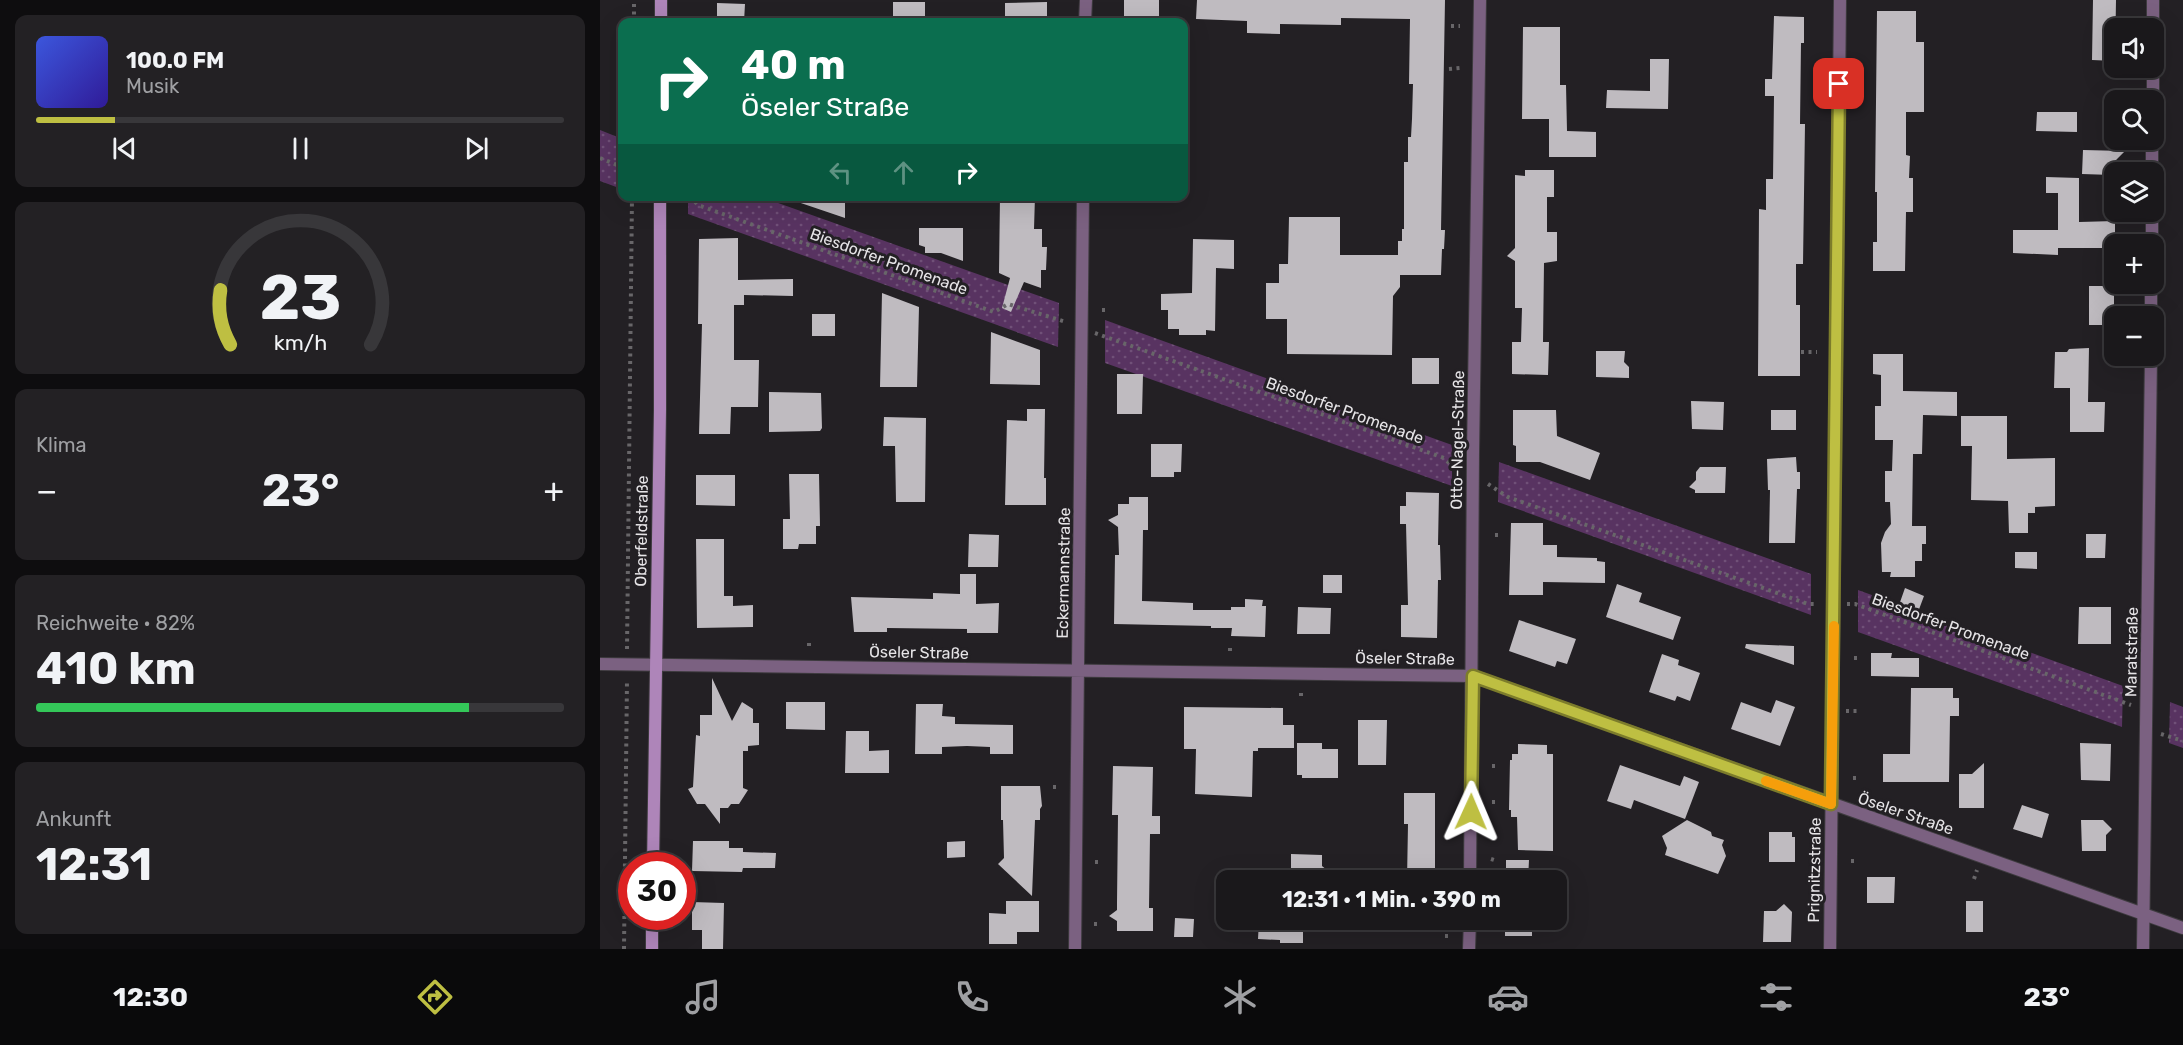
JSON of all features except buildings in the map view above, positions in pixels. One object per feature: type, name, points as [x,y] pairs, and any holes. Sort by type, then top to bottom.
[{"type":"street","points":[[661,0],[661,18]]},
{"type":"street","points":[[1085,18],[1086,0]]},
{"type":"street","name":"Otto-Nagel-Straße","points":[[1470,870],[1480,0]]},
{"type":"street","name":"Prignitzstraße","points":[[1830,949],[1840,0]]},
{"type":"street","points":[[2153,0],[2153,18]]},
{"type":"street","name":"Oberfeldstraße","points":[[653,852],[660,410],[660,201]]},
{"type":"street","name":"Eckermannstraße","points":[[1075,949],[1083,201]]},
{"type":"street","name":"Maratstraße","points":[[2143,949],[2151,366]]},
{"type":"street","name":"Öseler Straße","points":[[600,664],[1473,676],[2183,928]]},
{"type":"street","points":[[652,930],[652,949]]},
{"type":"street","points":[[1469,949],[1470,930]]},
{"type":"path","points":[[634,0],[634,18]]},
{"type":"path","points":[[1451,26],[1460,26]]},
{"type":"path","points":[[1449,69],[1460,68]]},
{"type":"path","points":[[600,158],[618,165]]},
{"type":"path","points":[[624,949],[632,201]]},
{"type":"path","name":"Biesdorfer Promenade","points":[[694,201],[698,205],[994,312],[1008,304],[1081,327],[1444,458],[1455,470],[1484,481],[1508,497],[1808,604],[1855,604],[2093,692]]},
{"type":"path","points":[[1801,352],[1817,352]]},
{"type":"path","points":[[2169,736],[2183,741]]},
{"type":"path","points":[[1974,879],[1977,870]]},
{"type":"shaded area","points":[[600,130],[618,137],[618,188],[600,181]]},
{"type":"shaded area","points":[[688,201],[772,201],[1059,303],[1058,347],[688,214]]},
{"type":"shaded area","points":[[1105,320],[1452,445],[1452,486],[1105,363]]},
{"type":"shaded area","points":[[1499,462],[1811,574],[1811,615],[1498,502]]},
{"type":"shaded area","points":[[1858,590],[2123,686],[2122,727],[1858,632]]},
{"type":"shaded area","points":[[2170,702],[2183,707],[2183,748],[2169,743]]},
{"type":"slow traffic","points":[[1766,781],[1831,804],[1834,626]]},
{"type":"route","points":[[1471,812],[1473,676],[1831,804],[1839,84]]}]
